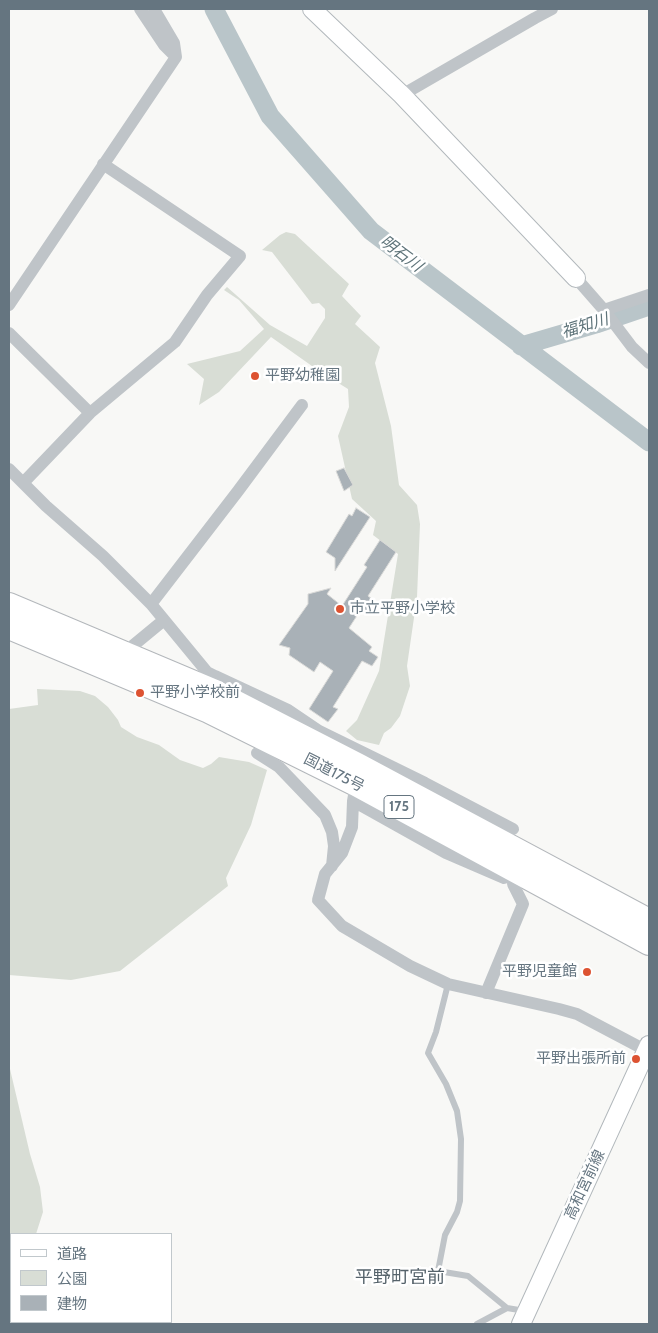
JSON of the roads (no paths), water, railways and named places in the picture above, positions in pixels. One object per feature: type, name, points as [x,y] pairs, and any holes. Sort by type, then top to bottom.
[{"type":"highway","name":"国道175号","points":[[9,605],[124,653],[214,684],[359,766],[649,921]]},
{"type":"highway","name":"国道175号","points":[[9,626],[209,711],[355,793],[511,875],[649,943]]},
{"type":"street","points":[[140,9],[164,44],[176,57]]},
{"type":"street","points":[[9,305],[176,57],[174,43],[154,9]]},
{"type":"street","points":[[312,9],[402,95],[576,278],[604,310],[632,347],[649,363]]},
{"type":"street","points":[[402,95],[552,9]]},
{"type":"street","points":[[22,483],[90,413],[175,342],[207,295],[240,256],[103,164]]},
{"type":"street","points":[[604,310],[649,295]]},
{"type":"street","points":[[9,333],[90,413]]},
{"type":"street","points":[[150,604],[302,405]]},
{"type":"street","points":[[9,469],[46,506],[103,556],[150,604],[207,672],[214,684],[288,710],[319,731],[513,828]]},
{"type":"street","points":[[124,653],[164,620]]},
{"type":"street","points":[[257,753],[279,767],[325,815],[332,832],[334,846],[332,866]]},
{"type":"street","points":[[355,793],[352,827],[342,853],[325,874],[318,900],[342,926],[410,966],[448,984],[577,1014],[648,1049]]},
{"type":"street","points":[[486,993],[523,904],[511,875]]},
{"type":"street","name":"高和宮前線","points":[[524,1318],[648,1049]]},
{"type":"lane","points":[[448,984],[436,1032],[428,1053],[446,1084],[457,1111],[461,1139],[460,1201],[457,1212],[445,1235],[438,1271],[468,1276],[507,1308],[524,1318]]},
{"type":"lane","points":[[477,1324],[507,1308]]},
{"type":"waterway","name":"明石川","points":[[214,9],[270,116],[371,231],[649,442]]},
{"type":"waterway","name":"福知川","points":[[521,346],[649,306]]},
{"type":"place","name":"平野幼稚園","points":[[255,376]]},
{"type":"place","name":"市立平野小学校","points":[[340,609]]},
{"type":"place","name":"平野小学校前","points":[[140,693]]},
{"type":"place","name":"平野児童館","points":[[587,972]]},
{"type":"place","name":"平野出張所前","points":[[636,1059]]},
{"type":"district","name":"平野町宮前","points":[[400,1278]]}]
